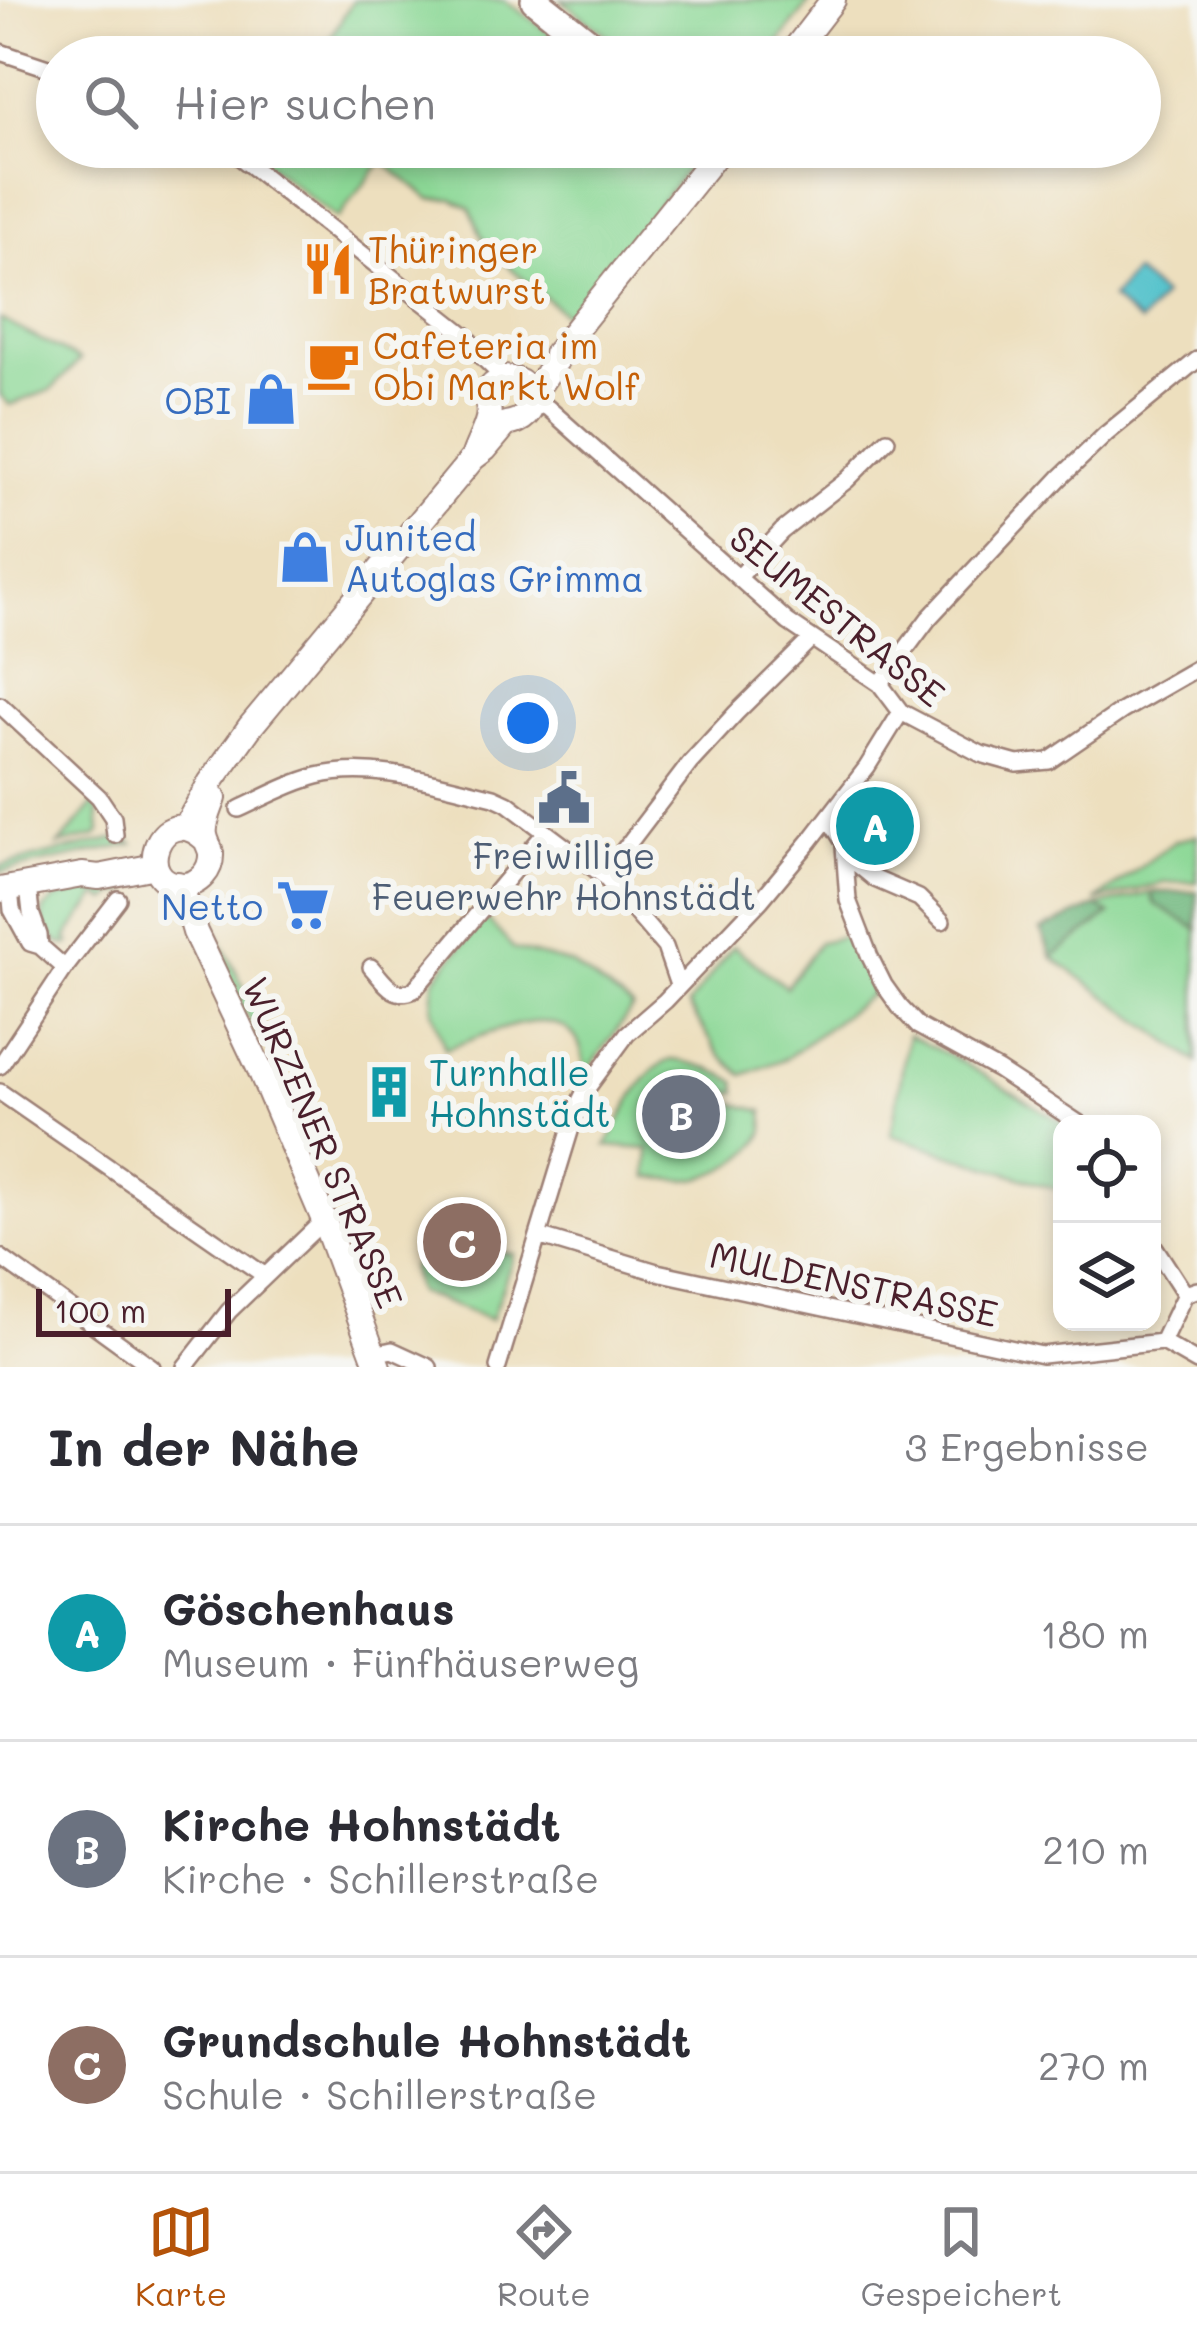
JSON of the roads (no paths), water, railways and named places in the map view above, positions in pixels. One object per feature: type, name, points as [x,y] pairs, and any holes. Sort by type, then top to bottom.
[{"type":"highway","points":[[535,0],[580,36]]},
{"type":"main road","points":[[805,36],[833,0]]},
{"type":"main road","name":"WURZENER STRASSE","points":[[498,419],[486,401],[556,361],[556,354],[704,168]]},
{"type":"main road","name":"WURZENER STRASSE","points":[[498,419],[524,418],[530,410],[516,388]]},
{"type":"main road","name":"WURZENER STRASSE","points":[[195,833],[209,783],[473,458],[498,419]]},
{"type":"main road","name":"WURZENER STRASSE","points":[[12,888],[82,875],[94,865],[155,856],[166,833],[195,833]]},
{"type":"main road","name":"WURZENER STRASSE","points":[[195,833],[211,853],[210,862],[188,882],[203,946],[324,1220],[376,1360]]},
{"type":"main road","points":[[155,856],[166,880],[188,882]]},
{"type":"street","points":[[0,52],[36,64]]},
{"type":"street","points":[[254,168],[465,335],[478,354],[516,388]]},
{"type":"street","points":[[880,684],[929,618],[1060,478],[1197,360]]},
{"type":"street","name":"SEUMESTRASSE","points":[[516,388],[548,408],[788,622],[880,684],[901,712],[981,754],[1006,763],[1049,761],[1121,711],[1197,668]]},
{"type":"street","points":[[739,578],[782,531],[848,480],[887,440]]},
{"type":"street","points":[[604,876],[690,763],[812,639]]},
{"type":"street","points":[[0,705],[99,797],[113,818],[115,835]]},
{"type":"street","points":[[498,1367],[585,1091],[627,1034],[761,900],[867,767],[901,712]]},
{"type":"street","points":[[239,809],[298,782],[371,772],[494,797],[604,876],[665,947],[678,986]]},
{"type":"street","points":[[829,818],[858,866],[875,879],[919,898],[942,921]]},
{"type":"street","points":[[370,967],[395,993],[414,990],[545,833]]},
{"type":"street","points":[[844,846],[848,900],[870,957],[899,1006],[918,1026],[1066,1115]]},
{"type":"street","points":[[12,888],[12,910],[30,943],[65,968]]},
{"type":"street","points":[[0,1066],[118,899]]},
{"type":"street","points":[[0,1092],[264,1275]]},
{"type":"street","points":[[185,1367],[229,1311],[324,1220]]},
{"type":"street","name":"MULDENSTRASSE","points":[[538,1236],[657,1272],[1042,1354],[1162,1342]]},
{"type":"street","points":[[1161,1255],[1191,1292],[1162,1342],[1197,1363]]},
{"type":"street","points":[[0,1257],[152,1367]]},
{"type":"street","points":[[376,1360],[392,1350],[429,1367]]},
{"type":"water","points":[[1134,272],[1163,296],[1140,323],[1111,299]]},
{"type":"place","name":"Thüringer Bratwurst","points":[[328,269]]},
{"type":"place","name":"Cafeteria im Obi Markt Wolf","points":[[333,365]]},
{"type":"place","name":"OBI","points":[[271,399]]},
{"type":"place","name":"Junited Autoglas Grimma","points":[[305,557]]},
{"type":"place","name":"Freiwillige Feuerwehr Hohnstädt","points":[[564,798]]},
{"type":"place","name":"Göschenhaus","points":[[875,826]]},
{"type":"place","name":"Netto","points":[[303,905]]},
{"type":"place","name":"Turnhalle Hohnstädt","points":[[389,1092]]},
{"type":"place","name":"Kirche Hohnstädt","points":[[681,1114]]},
{"type":"place","name":"Grundschule Hohnstädt","points":[[462,1242]]}]
